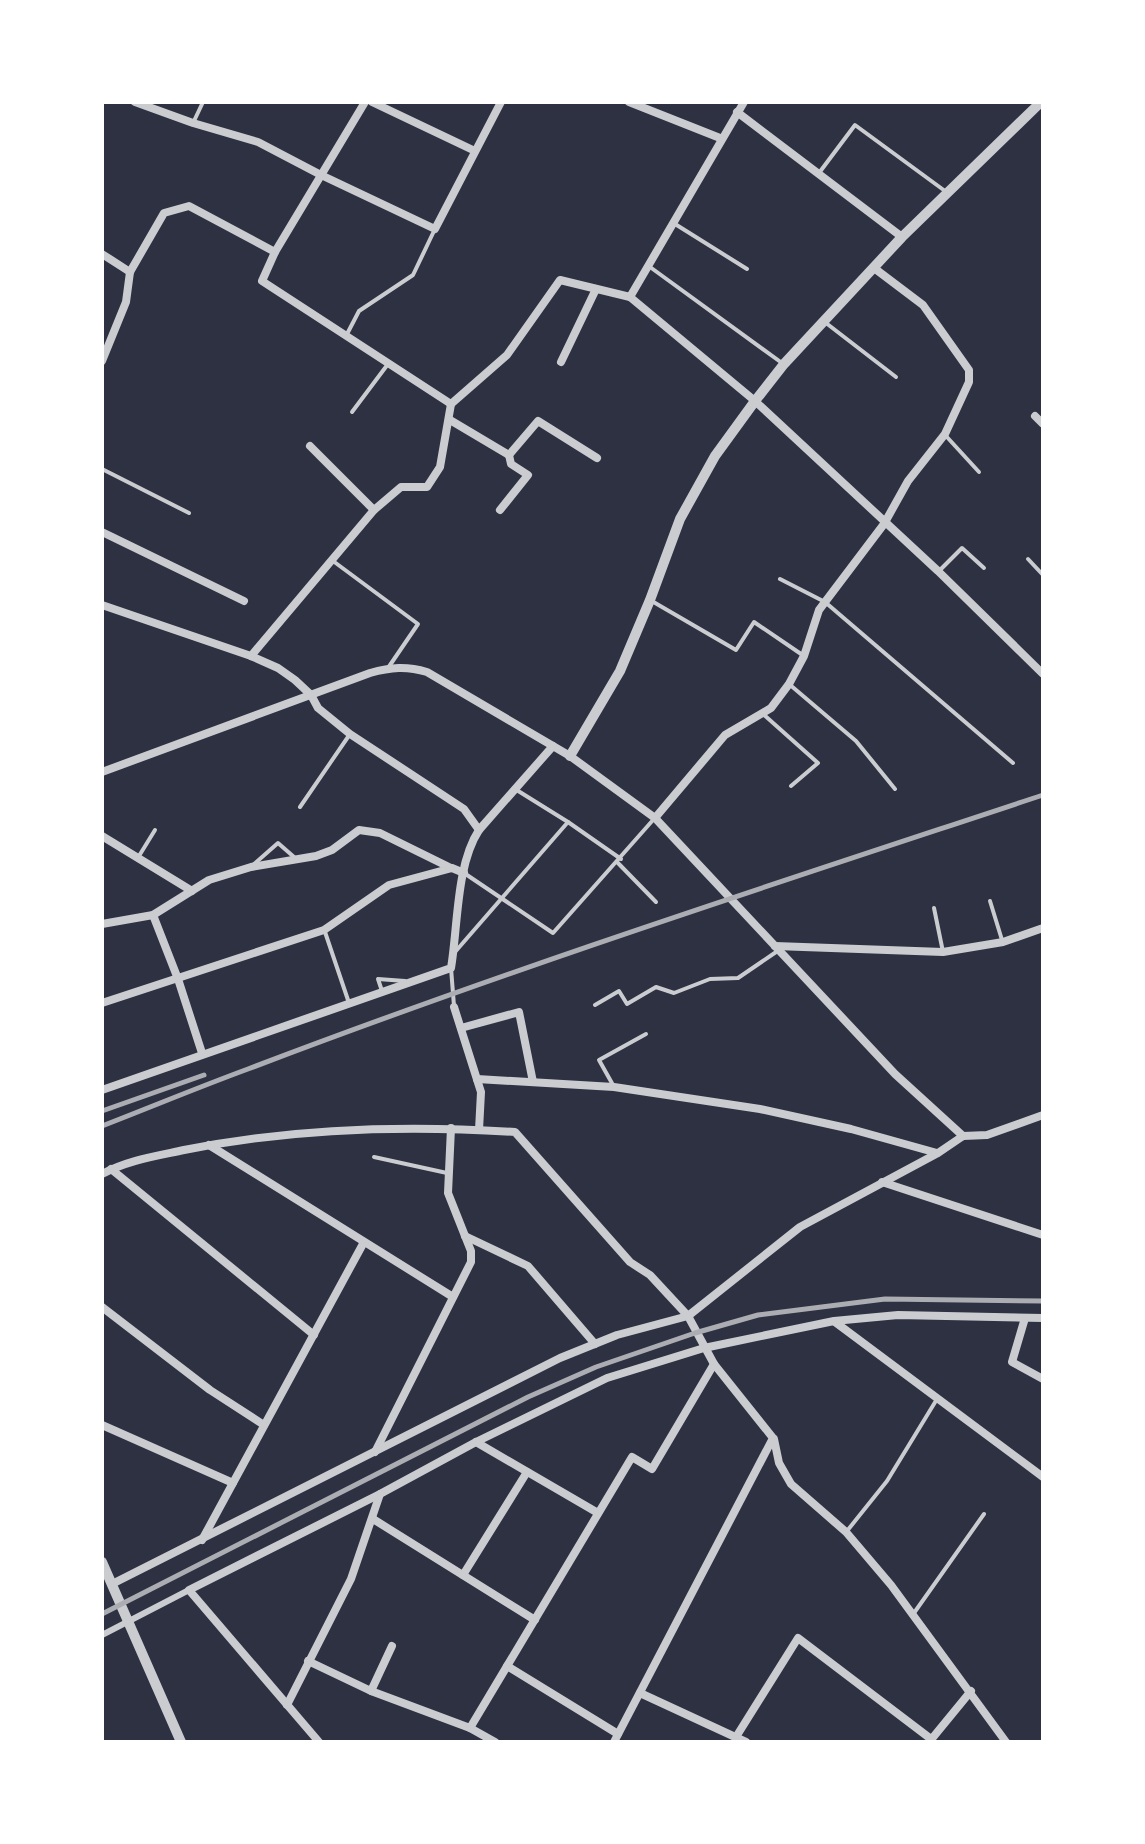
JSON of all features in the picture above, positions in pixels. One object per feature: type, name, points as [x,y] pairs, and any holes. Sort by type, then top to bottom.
[{"type":"street","points":[[135,102],[258,142],[435,229],[501,102]]},
{"type":"street","points":[[365,102],[275,252],[262,281],[451,404]]},
{"type":"street","points":[[372,102],[475,151]]},
{"type":"street","points":[[629,102],[720,138]]},
{"type":"street","points":[[630,297],[720,138],[744,102]]},
{"type":"street","points":[[570,756],[620,671],[680,519],[715,456],[784,364],[902,237],[1041,102]]},
{"type":"street","points":[[737,112],[902,237]]},
{"type":"street","points":[[103,354],[126,302],[130,272],[164,213],[189,206],[275,252]]},
{"type":"street","points":[[102,254],[130,272]]},
{"type":"street","points":[[655,818],[725,735],[763,714],[789,684],[804,656],[819,610],[884,524],[908,481],[945,434],[969,382],[969,370],[923,305],[874,268]]},
{"type":"street","points":[[251,656],[374,510],[401,487],[427,487],[440,467],[451,404],[507,355],[560,280],[630,297],[755,401],[1041,668]]},
{"type":"street","points":[[561,362],[596,289]]},
{"type":"street","points":[[1035,416],[1043,424]]},
{"type":"street","points":[[450,420],[509,455],[511,464],[528,475],[500,510]]},
{"type":"street","points":[[509,455],[538,421],[597,458]]},
{"type":"street","points":[[310,446],[374,510]]},
{"type":"street","points":[[102,532],[244,601]]},
{"type":"street","points":[[102,605],[278,668],[311,695],[318,708],[350,734],[464,809],[479,830]]},
{"type":"street","points":[[102,772],[388,668],[410,667],[427,672],[570,756],[655,818],[895,1074],[963,1136]]},
{"type":"street","points":[[102,1090],[451,968],[471,841],[553,746]]},
{"type":"street","points":[[102,924],[153,915],[209,880],[251,867],[332,850],[359,830],[380,833],[464,873]]},
{"type":"street","points":[[102,836],[192,891]]},
{"type":"street","points":[[102,1003],[324,930],[389,885],[452,868]]},
{"type":"street","points":[[153,915],[202,1053]]},
{"type":"street","points":[[777,948],[943,952],[1003,942],[1043,928]]},
{"type":"street","points":[[454,1007],[481,1092],[479,1130]]},
{"type":"street","points":[[461,1028],[519,1012],[533,1082]]},
{"type":"street","points":[[477,1079],[614,1087],[760,1109],[851,1129],[938,1153]]},
{"type":"street","points":[[107,1586],[560,1358],[688,1316],[800,1227],[938,1153],[963,1136],[987,1135],[1043,1115]]},
{"type":"street","points":[[375,1452],[471,1262],[471,1251],[448,1193],[451,1128]]},
{"type":"street","points":[[102,1174],[107,1168],[134,1160],[209,1145],[344,1130],[451,1128],[515,1132],[630,1262],[650,1275],[688,1316],[714,1364],[773,1438],[779,1463],[791,1484],[846,1532],[971,1691],[1006,1742]]},
{"type":"street","points":[[209,1145],[453,1297]]},
{"type":"street","points":[[107,1168],[314,1335]]},
{"type":"street","points":[[882,1182],[1043,1235]]},
{"type":"street","points":[[465,1235],[528,1266],[595,1344]]},
{"type":"street","points":[[201,1541],[364,1242]]},
{"type":"street","points":[[102,1307],[210,1390],[264,1425]]},
{"type":"street","points":[[102,1635],[607,1378],[704,1348],[834,1321],[898,1315],[1043,1318]]},
{"type":"street","points":[[1025,1318],[1012,1362],[1043,1379]]},
{"type":"street","points":[[834,1321],[1043,1477]]},
{"type":"street","points":[[470,1728],[632,1457],[652,1469],[714,1364]]},
{"type":"street","points":[[102,1425],[233,1483]]},
{"type":"street","points":[[507,1666],[616,1738],[773,1438]]},
{"type":"street","points":[[476,1442],[598,1513]]},
{"type":"street","points":[[463,1575],[527,1472]]},
{"type":"street","points":[[287,1705],[351,1579],[380,1494]]},
{"type":"street","points":[[373,1519],[535,1620]]},
{"type":"street","points":[[102,1562],[107,1586],[129,1622],[181,1742]]},
{"type":"street","points":[[189,1590],[319,1742]]},
{"type":"street","points":[[736,1737],[798,1638],[930,1741],[971,1691]]},
{"type":"street","points":[[371,1691],[392,1646]]},
{"type":"street","points":[[308,1661],[371,1691],[470,1728],[495,1742]]},
{"type":"street","points":[[640,1693],[746,1742]]},
{"type":"lane","points":[[193,123],[203,102]]},
{"type":"lane","points":[[819,174],[855,125],[947,193]]},
{"type":"lane","points":[[673,223],[747,269]]},
{"type":"lane","points":[[346,336],[359,311],[413,275],[435,229]]},
{"type":"lane","points":[[648,265],[784,364]]},
{"type":"lane","points":[[824,322],[896,377]]},
{"type":"lane","points":[[352,412],[388,364]]},
{"type":"lane","points":[[945,434],[979,472]]},
{"type":"lane","points":[[102,469],[189,513]]},
{"type":"lane","points":[[938,571],[962,548],[984,568]]},
{"type":"lane","points":[[1028,559],[1043,575]]},
{"type":"lane","points":[[331,560],[418,624],[388,668]]},
{"type":"lane","points":[[780,579],[825,602],[1013,763]]},
{"type":"lane","points":[[650,600],[736,650],[754,622],[804,656]]},
{"type":"lane","points":[[789,684],[856,741],[895,789]]},
{"type":"lane","points":[[763,714],[818,763],[791,786]]},
{"type":"lane","points":[[300,807],[350,734]]},
{"type":"lane","points":[[515,789],[568,822],[619,860],[656,902]]},
{"type":"lane","points":[[464,873],[553,933],[655,818]]},
{"type":"lane","points":[[454,954],[568,822]]},
{"type":"lane","points":[[137,858],[155,830]]},
{"type":"lane","points":[[251,867],[278,843],[296,859]]},
{"type":"lane","points":[[990,901],[1003,942]]},
{"type":"lane","points":[[934,908],[943,952]]},
{"type":"lane","points":[[324,930],[350,1005]]},
{"type":"lane","points":[[595,1005],[619,991],[627,1004],[656,987],[674,993],[710,979],[738,978],[777,948]]},
{"type":"lane","points":[[451,968],[454,1007]]},
{"type":"lane","points":[[383,993],[378,979],[413,982]]},
{"type":"lane","points":[[614,1087],[599,1060],[646,1034]]},
{"type":"lane","points":[[374,1157],[447,1173]]},
{"type":"lane","points":[[846,1532],[887,1481],[938,1398]]},
{"type":"lane","points":[[913,1615],[984,1514]]},
{"type":"railway","points":[[102,1126],[445,996],[1043,795]]},
{"type":"railway","points":[[102,1111],[204,1075]]},
{"type":"railway","points":[[102,1614],[528,1397],[596,1367],[695,1333],[758,1315],[885,1299],[1043,1301]]}]
